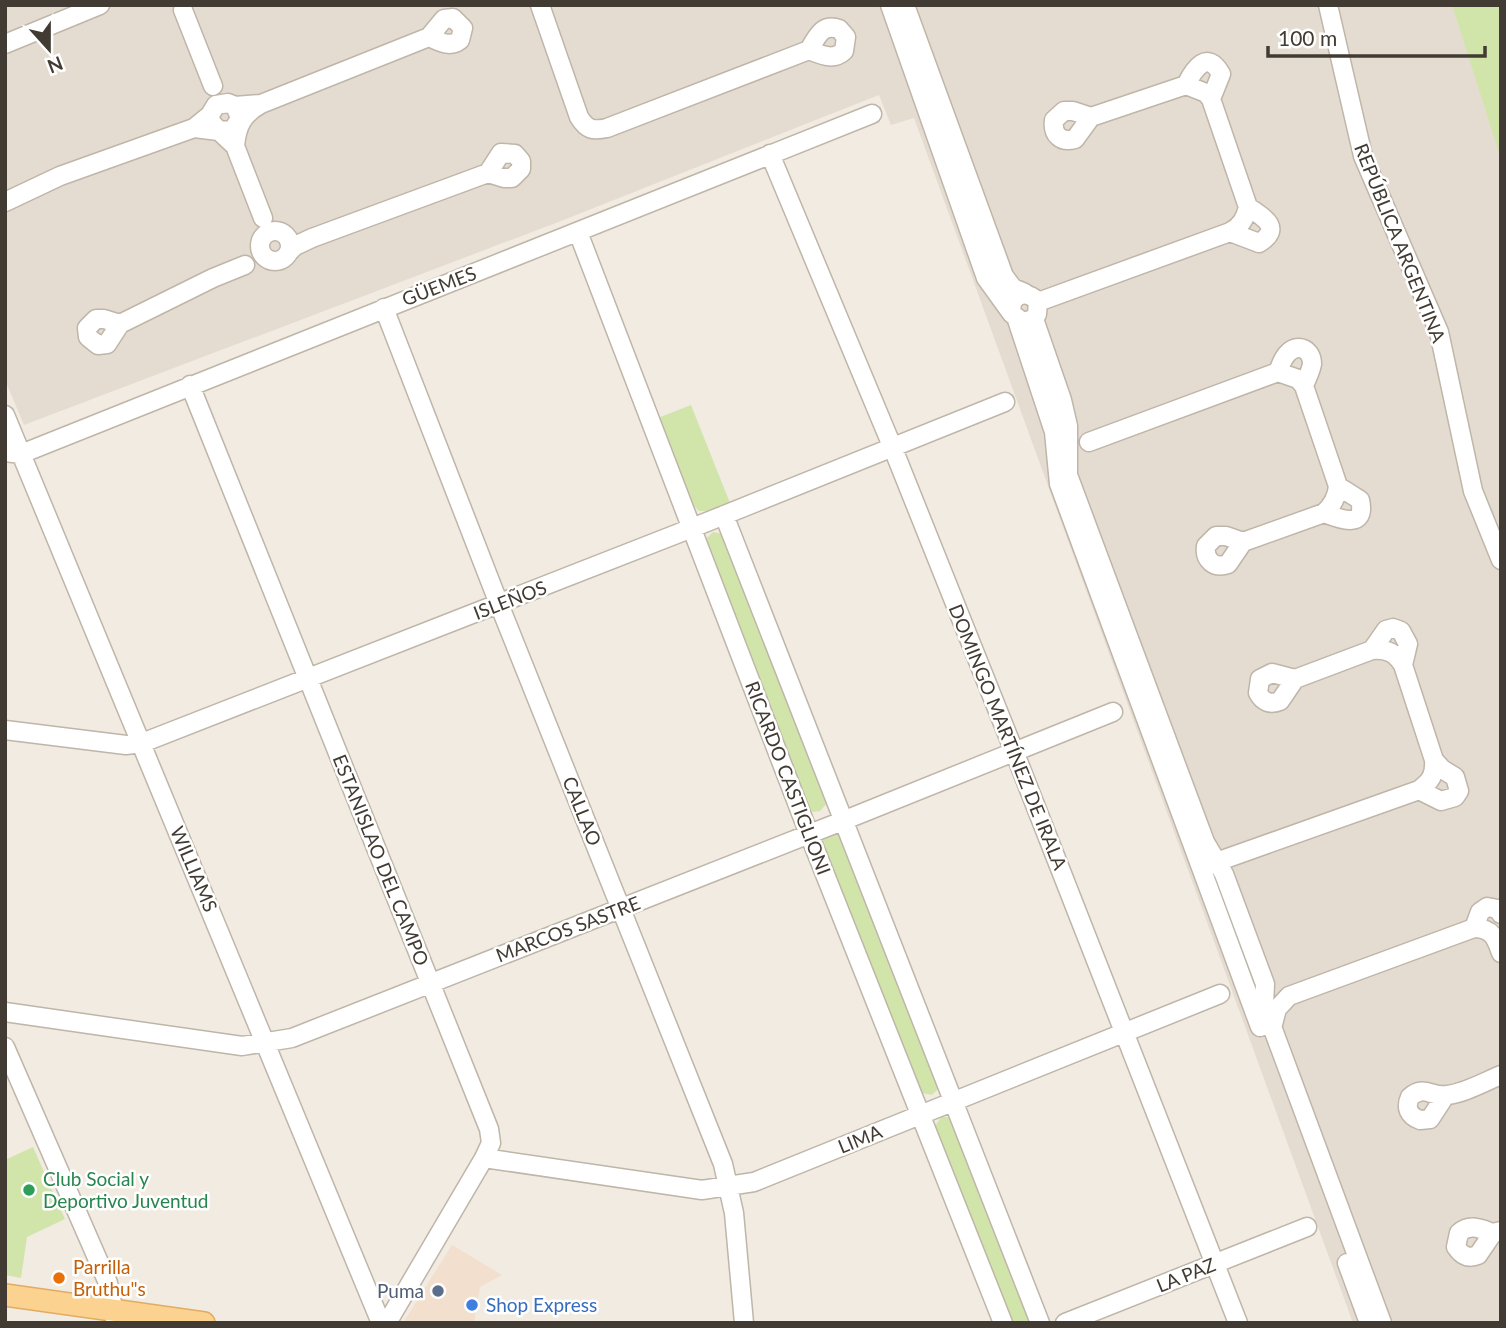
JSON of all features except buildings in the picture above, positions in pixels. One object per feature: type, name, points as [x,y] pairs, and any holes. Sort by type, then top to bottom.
[{"type":"main road","points":[[5,1295],[115,1317],[204,1323]]},
{"type":"street","points":[[5,44],[100,5]]},
{"type":"street","points":[[540,5],[579,117],[585,127],[594,131],[809,50]]},
{"type":"street","points":[[890,5],[986,278],[1025,310],[1054,432],[1059,484],[1209,865],[1369,1323]]},
{"type":"street","points":[[905,5],[1003,275],[1025,310],[1062,401],[1068,426],[1069,475],[1205,842],[1209,865],[1224,874],[1265,984],[1278,994],[1289,996]]},
{"type":"street","name":"REPÚBLICA ARGENTINA","points":[[1328,5],[1363,156],[1439,332],[1473,491],[1501,560]]},
{"type":"street","points":[[182,7],[272,241]]},
{"type":"street","points":[[5,202],[60,176],[224,115],[252,109],[429,37]]},
{"type":"street","points":[[1186,85],[1195,67],[1209,62],[1217,66],[1221,74],[1211,99]]},
{"type":"street","points":[[1025,310],[1230,232],[1239,228],[1245,218],[1248,207],[1211,99],[1206,93],[1186,85],[1091,117]]},
{"type":"street","name":"GÜEMES","points":[[13,453],[872,114]]},
{"type":"street","name":"DOMINGO MARTÍNEZ DE IRALA","points":[[770,154],[892,446],[1238,1323]]},
{"type":"street","points":[[272,241],[295,246],[488,173]]},
{"type":"street","points":[[1230,232],[1259,243],[1267,239],[1270,232],[1269,223],[1248,207]]},
{"type":"street","name":"RICARDO CASTIGLIONI","points":[[578,232],[809,834],[1003,1323]]},
{"type":"street","points":[[121,324],[245,265],[272,241]]},
{"type":"street","name":"CALLAO","points":[[384,308],[723,1164],[734,1213],[744,1323]]},
{"type":"street","points":[[1278,372],[1291,349],[1306,349],[1312,365],[1304,386]]},
{"type":"street","points":[[1069,475],[1079,451],[1089,442],[1278,372],[1298,379],[1304,386],[1338,486],[1337,494],[1331,507],[1324,513],[1243,542]]},
{"type":"street","name":"ESTANISLAO DEL CAMPO","points":[[190,385],[489,1129],[491,1143],[484,1158],[387,1323]]},
{"type":"street","name":"ISLEÑOS","points":[[5,730],[125,745],[142,743],[692,528],[1005,402]]},
{"type":"street","name":"WILLIAMS","points":[[5,415],[13,453],[142,743],[381,1323]]},
{"type":"street","points":[[1068,426],[1089,442]]},
{"type":"street","points":[[1324,513],[1343,521],[1359,516],[1362,508],[1360,500],[1338,486]]},
{"type":"street","name":"RICARDO CASTIGLIONI","points":[[724,515],[1040,1323]]},
{"type":"street","points":[[1209,865],[1419,790],[1435,773],[1434,760],[1403,665],[1396,655],[1384,649],[1372,650],[1295,679]]},
{"type":"street","name":"MARCOS SASTRE","points":[[5,1012],[242,1046],[292,1038],[1113,712]]},
{"type":"street","points":[[1419,790],[1441,801],[1455,797],[1459,791],[1455,777],[1441,769],[1434,760]]},
{"type":"street","points":[[1474,928],[1480,912],[1487,907],[1498,909],[1501,914]]},
{"type":"street","points":[[1272,1028],[1277,1009],[1289,996],[1474,928],[1483,928],[1499,940]]},
{"type":"street","points":[[1265,984],[1259,1007],[1272,1028],[1382,1323]]},
{"type":"street","name":"LIMA","points":[[484,1158],[702,1190],[754,1182],[1220,994]]},
{"type":"street","points":[[5,1047],[108,1283],[115,1317]]},
{"type":"street","points":[[1445,1096],[1501,1076]]},
{"type":"street","name":"LA PAZ","points":[[1065,1323],[1307,1227]]},
{"type":"shaded area","points":[[5,5],[1501,5],[1501,1323],[1353,1323],[914,118],[891,125],[879,95],[561,221],[24,425],[5,380]]},
{"type":"shaded area","points":[[452,1245],[502,1275],[480,1287],[474,1323],[406,1323],[405,1320]]},
{"type":"green space","points":[[1452,5],[1501,5],[1501,159]]},
{"type":"green space","points":[[691,405],[730,503],[710,511],[699,511],[692,504],[658,418]]},
{"type":"green space","points":[[713,532],[723,534],[828,802],[820,811],[813,812],[809,809],[705,540]]},
{"type":"green space","points":[[839,830],[940,1087],[932,1095],[921,1093],[821,841],[822,836]]},
{"type":"green space","points":[[942,1116],[951,1118],[1031,1318],[1029,1323],[1011,1323],[936,1133],[935,1126]]},
{"type":"green space","name":"Club Social y Deportivo Juventud","points":[[33,1147],[65,1219],[27,1237],[21,1278],[5,1275],[5,1160]]},
{"type":"place","name":"Club Social y Deportivo Juventud","points":[[29,1190]]},
{"type":"place","name":"Parrilla Bruthu\"s","points":[[59,1278]]},
{"type":"place","name":"Puma","points":[[438,1291]]},
{"type":"place","name":"Shop Express","points":[[472,1305]]}]
